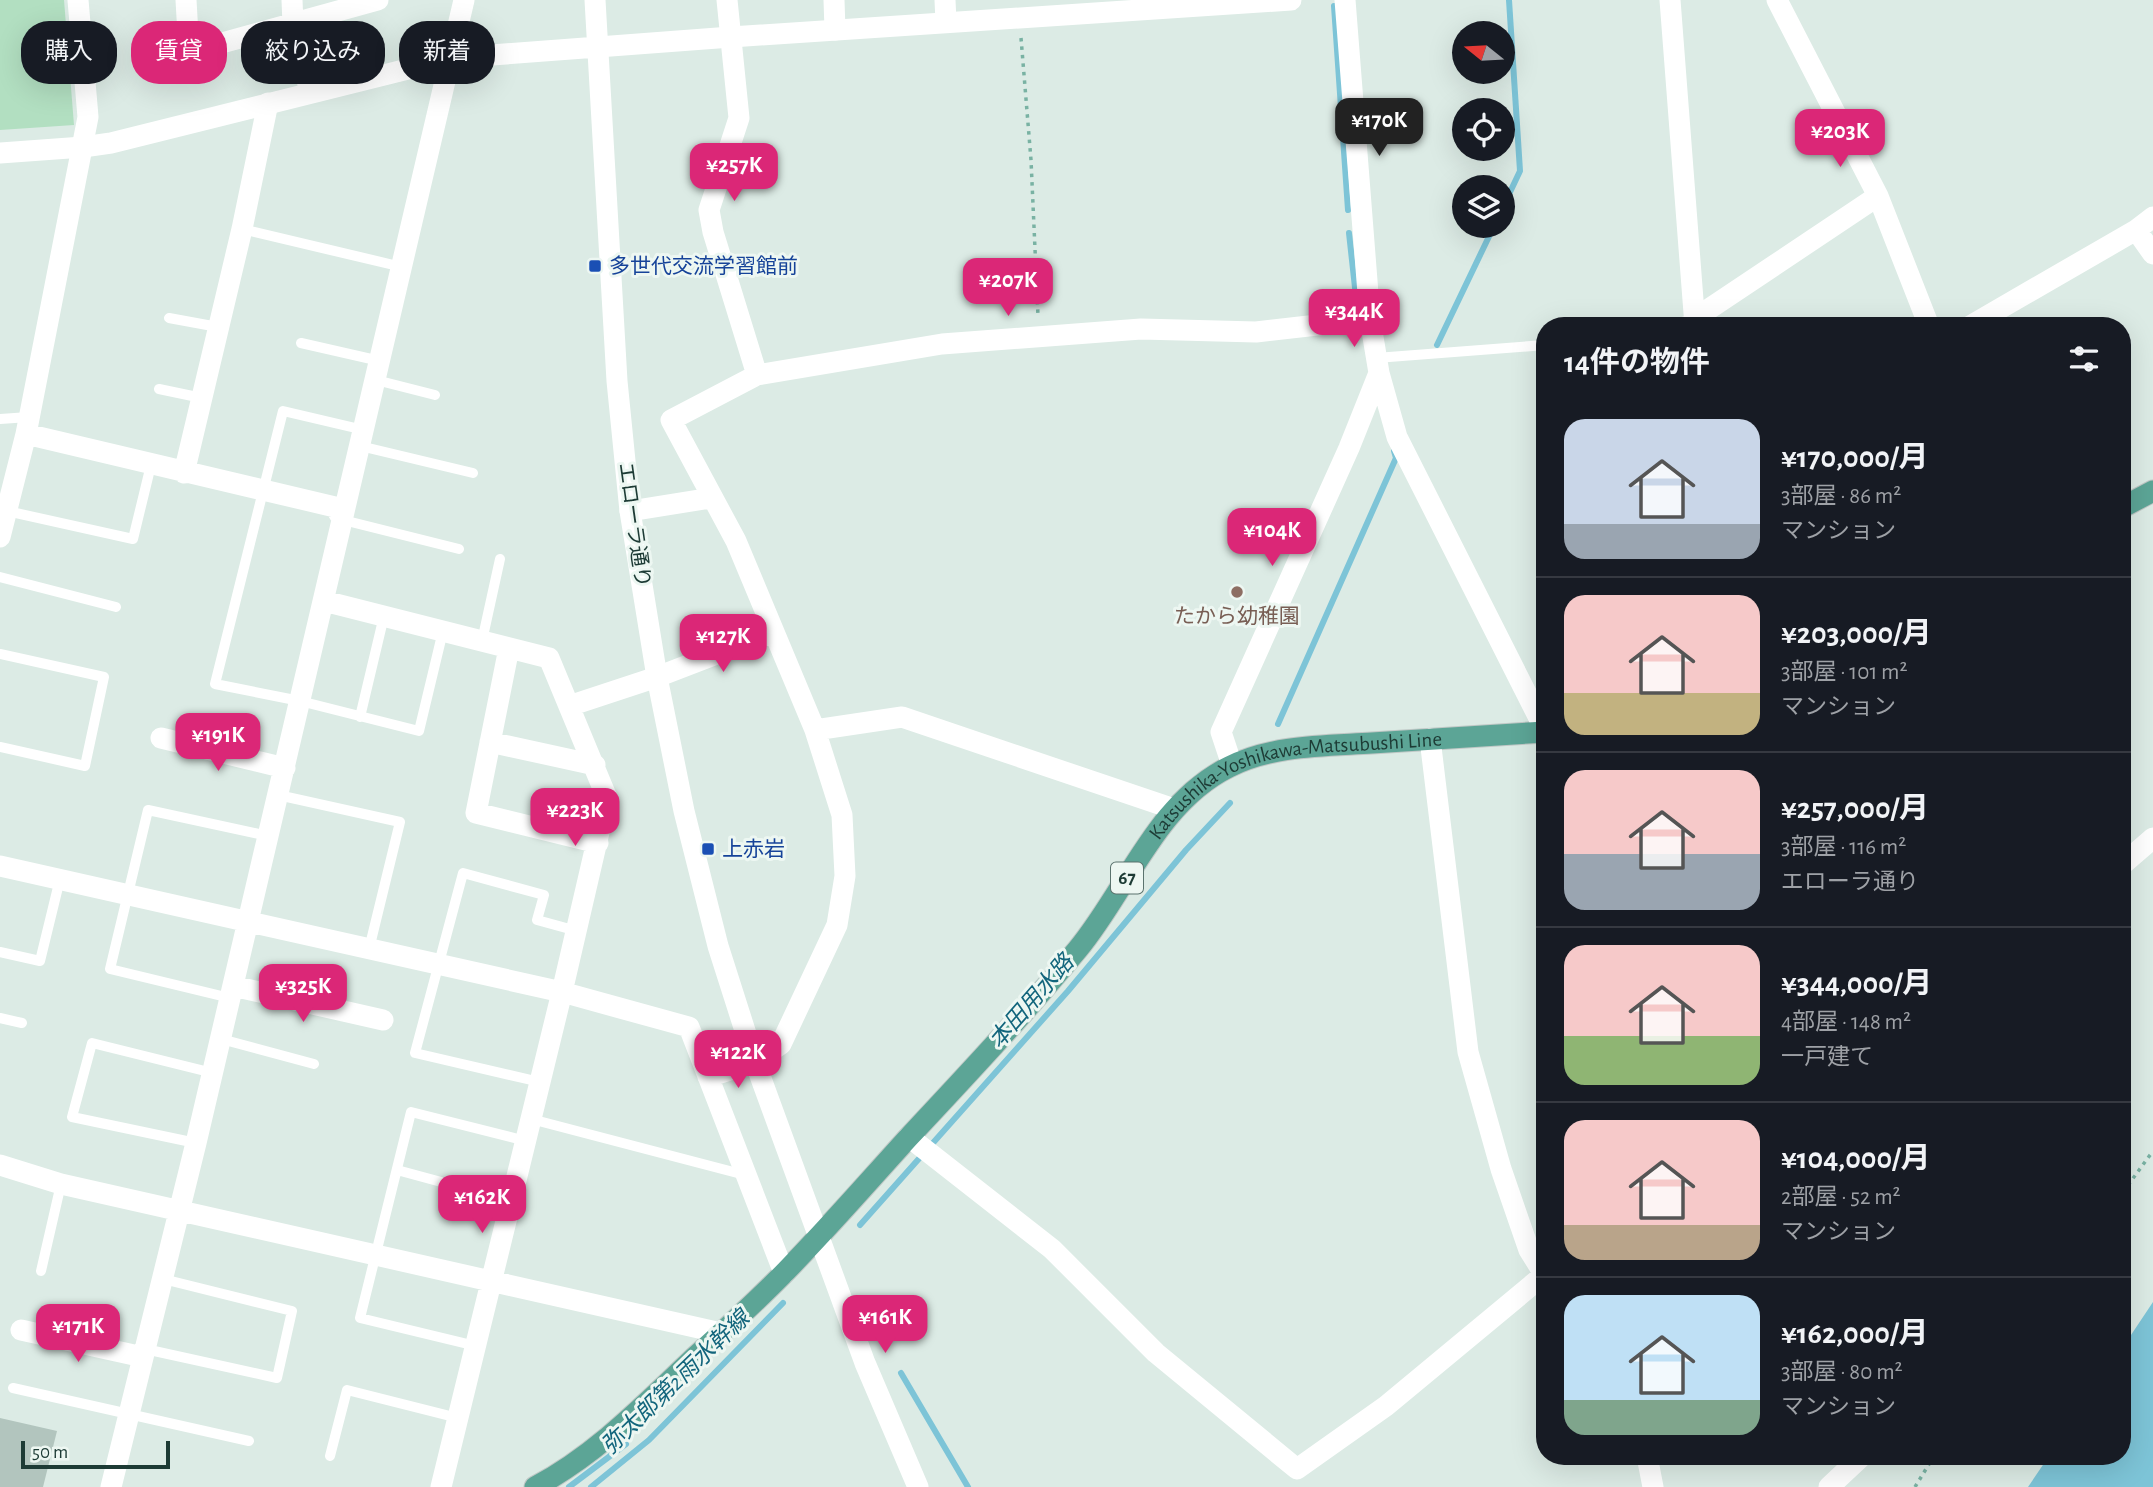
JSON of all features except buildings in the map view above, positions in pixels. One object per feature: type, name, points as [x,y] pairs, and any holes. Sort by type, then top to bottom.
[{"type":"main road","points":[[2131,503],[2153,491]]},
{"type":"main road","name":"Katsushika-Yoshikawa-Matsubushi Line","points":[[535,1487],[580,1460],[632,1416],[784,1273],[965,1079],[1079,948],[1174,809],[1203,781],[1231,765],[1281,751],[1536,732]]},
{"type":"street","points":[[2,526],[28,426],[88,117],[78,0]]},
{"type":"street","points":[[186,0],[189,52],[241,38]]},
{"type":"street","points":[[292,0],[293,21]]},
{"type":"street","points":[[307,21],[378,0]]},
{"type":"street","points":[[460,21],[464,0]]},
{"type":"street","name":"エローラ通り","points":[[596,0],[617,381],[630,511],[657,677],[684,811],[718,946],[754,1062],[865,1363],[918,1487]]},
{"type":"street","points":[[727,0],[739,118],[709,210],[713,232],[757,374]]},
{"type":"street","points":[[834,0],[835,30]]},
{"type":"street","points":[[945,0],[946,22]]},
{"type":"street","points":[[495,54],[1291,0]]},
{"type":"street","points":[[1345,0],[1370,319],[1377,365],[1397,437],[1536,713]]},
{"type":"street","points":[[1670,0],[1694,317]]},
{"type":"street","points":[[1777,0],[1878,196],[1925,317]]},
{"type":"street","points":[[0,153],[111,143],[399,71]]},
{"type":"street","points":[[308,84],[310,92]]},
{"type":"street","points":[[111,1487],[213,1073],[446,84]]},
{"type":"street","points":[[184,472],[242,229],[268,103]]},
{"type":"street","points":[[1701,317],[1878,196]]},
{"type":"street","points":[[1986,317],[2136,230],[2153,217]]},
{"type":"street","points":[[2136,230],[2153,254]]},
{"type":"street","points":[[708,1077],[754,1062],[781,1044],[837,925],[845,876],[842,815],[815,730],[736,541],[671,420],[757,374],[942,344],[1141,329],[1256,332],[1370,319]]},
{"type":"street","points":[[1231,765],[1221,732],[1349,448],[1377,365]]},
{"type":"street","points":[[28,426],[151,465],[335,507],[343,520]]},
{"type":"street","points":[[630,511],[711,498]]},
{"type":"street","points":[[324,601],[549,659],[607,798],[441,1487]]},
{"type":"street","points":[[569,706],[657,677],[774,632]]},
{"type":"street","points":[[509,648],[475,813],[598,843]]},
{"type":"street","points":[[815,730],[902,717],[1174,809]]},
{"type":"street","points":[[161,737],[285,768]]},
{"type":"street","points":[[1430,739],[1468,1052],[1501,1169],[1529,1250],[1536,1261]]},
{"type":"street","points":[[490,742],[595,765]]},
{"type":"street","points":[[2131,857],[2153,838]]},
{"type":"street","points":[[0,866],[562,992],[689,1027],[784,1273]]},
{"type":"street","points":[[232,992],[383,1020]]},
{"type":"street","points":[[909,1137],[1052,1249],[1156,1353],[1297,1469],[1386,1406],[1536,1281]]},
{"type":"street","points":[[0,1165],[61,1184],[721,1333]]},
{"type":"street","points":[[21,1330],[144,1353]]},
{"type":"street","points":[[1649,1465],[1653,1487]]},
{"type":"street","points":[[1829,1487],[1853,1465]]},
{"type":"lane","points":[[242,229],[403,267]]},
{"type":"lane","points":[[169,318],[218,327]]},
{"type":"lane","points":[[301,343],[378,371],[435,396]]},
{"type":"lane","points":[[1377,365],[1536,346]]},
{"type":"lane","points":[[159,389],[202,398]]},
{"type":"lane","points":[[443,631],[419,731],[300,701],[215,684],[283,411],[473,473]]},
{"type":"lane","points":[[0,419],[28,426]]},
{"type":"lane","points":[[2,526],[132,539],[151,465]]},
{"type":"lane","points":[[343,520],[459,548]]},
{"type":"lane","points":[[482,641],[500,559]]},
{"type":"lane","points":[[0,577],[116,607]]},
{"type":"lane","points":[[360,717],[384,616]]},
{"type":"lane","points":[[0,654],[104,677],[85,766],[0,747]]},
{"type":"lane","points":[[278,795],[400,822],[369,948]]},
{"type":"lane","points":[[232,992],[110,969],[148,810],[268,836]]},
{"type":"lane","points":[[540,1082],[415,1053],[463,873],[544,895],[537,920],[577,931]]},
{"type":"lane","points":[[0,952],[40,961],[60,879]]},
{"type":"lane","points":[[0,1018],[22,1023]]},
{"type":"lane","points":[[221,1039],[314,1064]]},
{"type":"lane","points":[[196,1143],[72,1117],[92,1043],[213,1073]]},
{"type":"lane","points":[[475,1346],[360,1318],[411,1112],[526,1141]]},
{"type":"lane","points":[[531,1119],[747,1176]]},
{"type":"lane","points":[[397,1170],[511,1201]]},
{"type":"lane","points":[[41,1271],[61,1184]]},
{"type":"lane","points":[[144,1353],[277,1378],[292,1311],[163,1279]]},
{"type":"lane","points":[[13,1388],[249,1441]]},
{"type":"lane","points":[[330,1456],[347,1390],[458,1418]]},
{"type":"path","points":[[1019,18],[1031,160],[1039,336]]},
{"type":"path","points":[[2131,1181],[2153,1151]]},
{"type":"path","points":[[1916,1487],[1929,1465]]},
{"type":"green space","points":[[0,0],[64,0],[66,21],[21,21],[21,84],[71,84],[74,125],[0,130]]},
{"type":"water","points":[[2153,1302],[2153,1487],[2028,1487],[2043,1465],[2131,1465],[2131,1335]]},
{"type":"waterway","points":[[1509,0],[1520,171],[1515,182]]},
{"type":"waterway","name":"本田用水路","points":[[1334,6],[1348,210]]},
{"type":"waterway","name":"本田用水路","points":[[1349,233],[1358,315]]},
{"type":"waterway","points":[[1437,345],[1488,238]]},
{"type":"waterway","name":"本田用水路","points":[[1278,724],[1396,458],[1394,451]]},
{"type":"waterway","name":"本田用水路","points":[[860,1225],[1068,991],[1186,850],[1230,803]]},
{"type":"waterway","name":"弥太郎第2雨水幹線","points":[[591,1487],[649,1440],[783,1303]]},
{"type":"waterway","name":"弥太郎第2雨水幹線","points":[[901,1373],[968,1487]]},
{"type":"waterway","name":"本田用水路","points":[[569,1487],[626,1444]]},
{"type":"place","name":"多世代交流学習館前","points":[[595,266]]},
{"type":"place","name":"たから幼稚園","points":[[1237,592]]},
{"type":"place","name":"上赤岩","points":[[708,849]]}]
